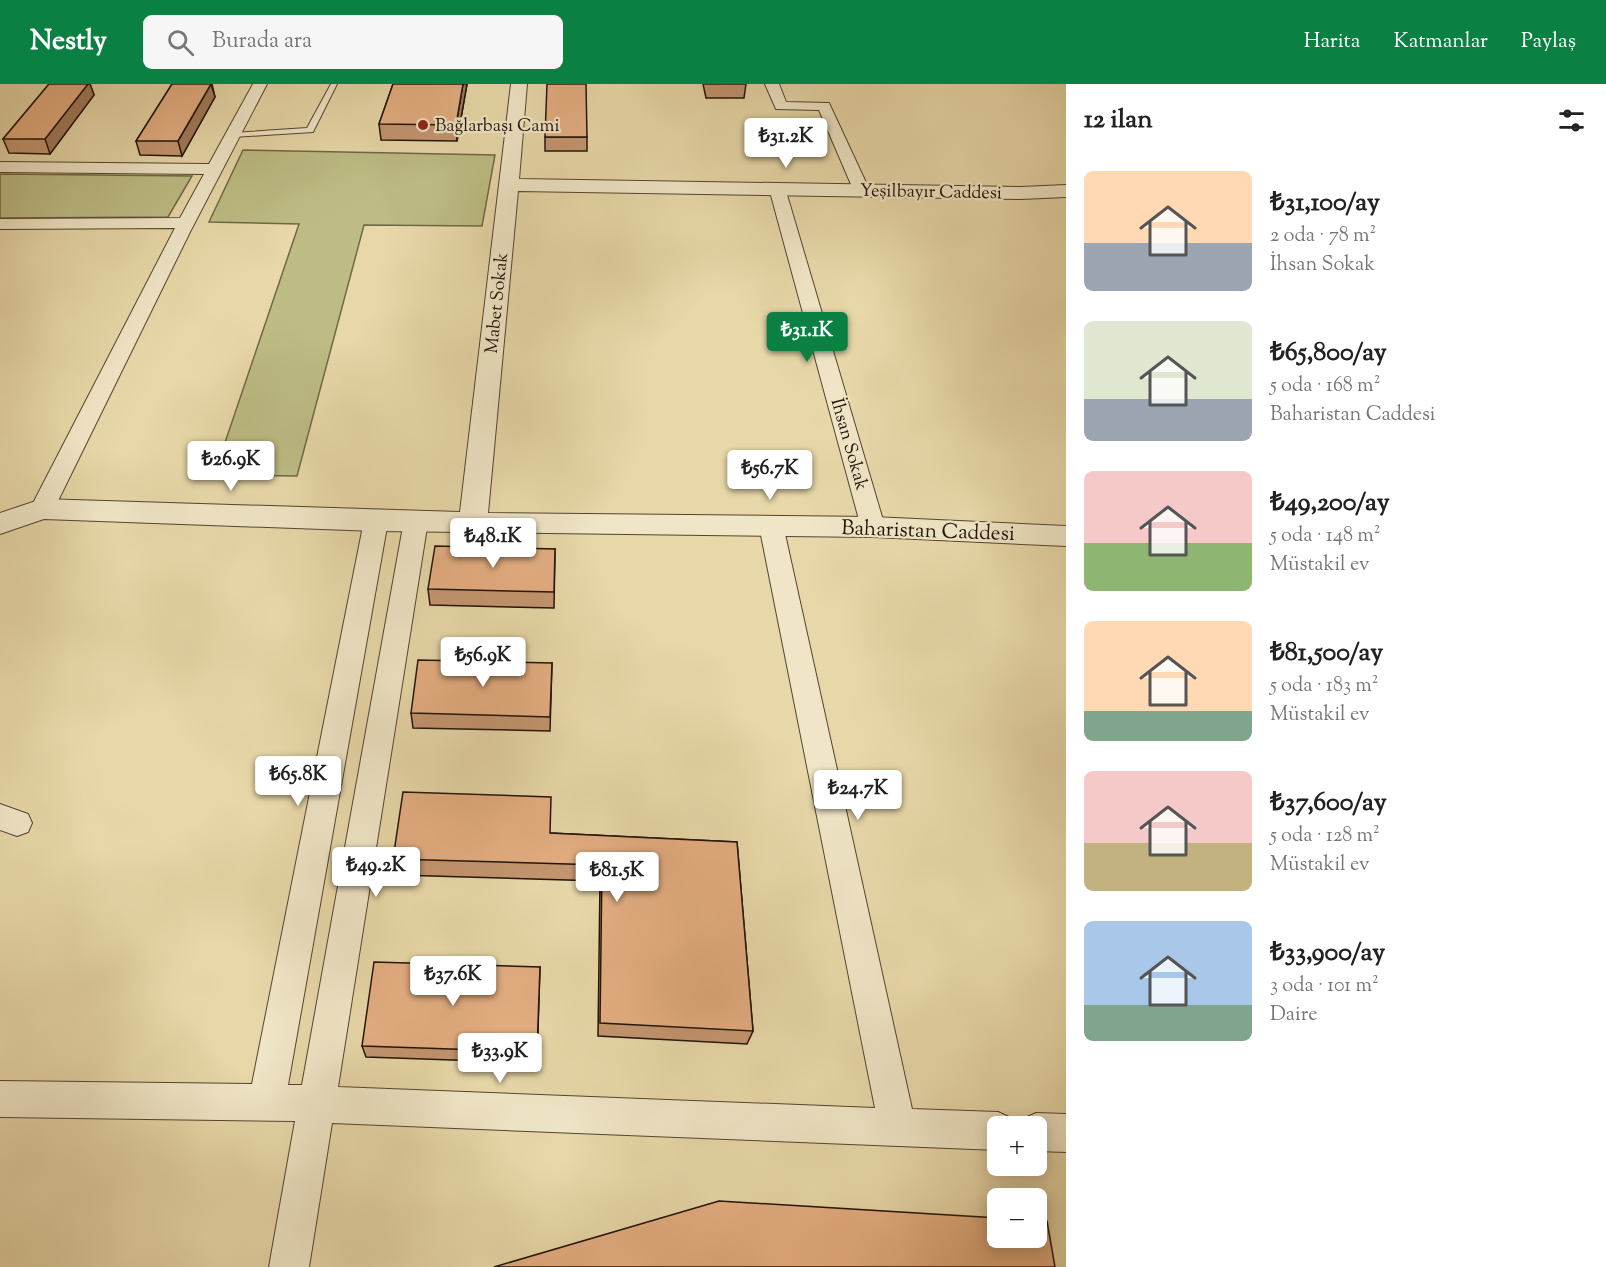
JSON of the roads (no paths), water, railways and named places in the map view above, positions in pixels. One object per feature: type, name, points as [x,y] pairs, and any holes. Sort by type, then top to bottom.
[{"type":"street","points":[[42,509],[186,223],[260,84]]},
{"type":"street","name":"Mabet Sokak","points":[[473,521],[519,84]]},
{"type":"street","points":[[772,84],[781,106],[824,106],[861,189]]},
{"type":"street","points":[[0,167],[215,169]]},
{"type":"street","name":"Yeşilbayır Caddesi","points":[[508,185],[1065,193]]},
{"type":"street","name":"İhsan Sokak","points":[[777,188],[873,527]]},
{"type":"street","points":[[0,224],[186,223]]},
{"type":"street","name":"Baharistan Caddesi","points":[[0,524],[42,509],[376,521],[873,527],[1066,536]]},
{"type":"street","points":[[267,1102],[376,521]]},
{"type":"street","points":[[290,1267],[416,521]]},
{"type":"street","points":[[771,525],[897,1127]]},
{"type":"street","points":[[0,1099],[267,1102],[987,1131]]},
{"type":"street","points":[[1047,1132],[1066,1133]]},
{"type":"lane","points":[[233,135],[310,130],[334,84]]},
{"type":"place","name":"Bağlarbaşı Cami","points":[[423,125]]}]
